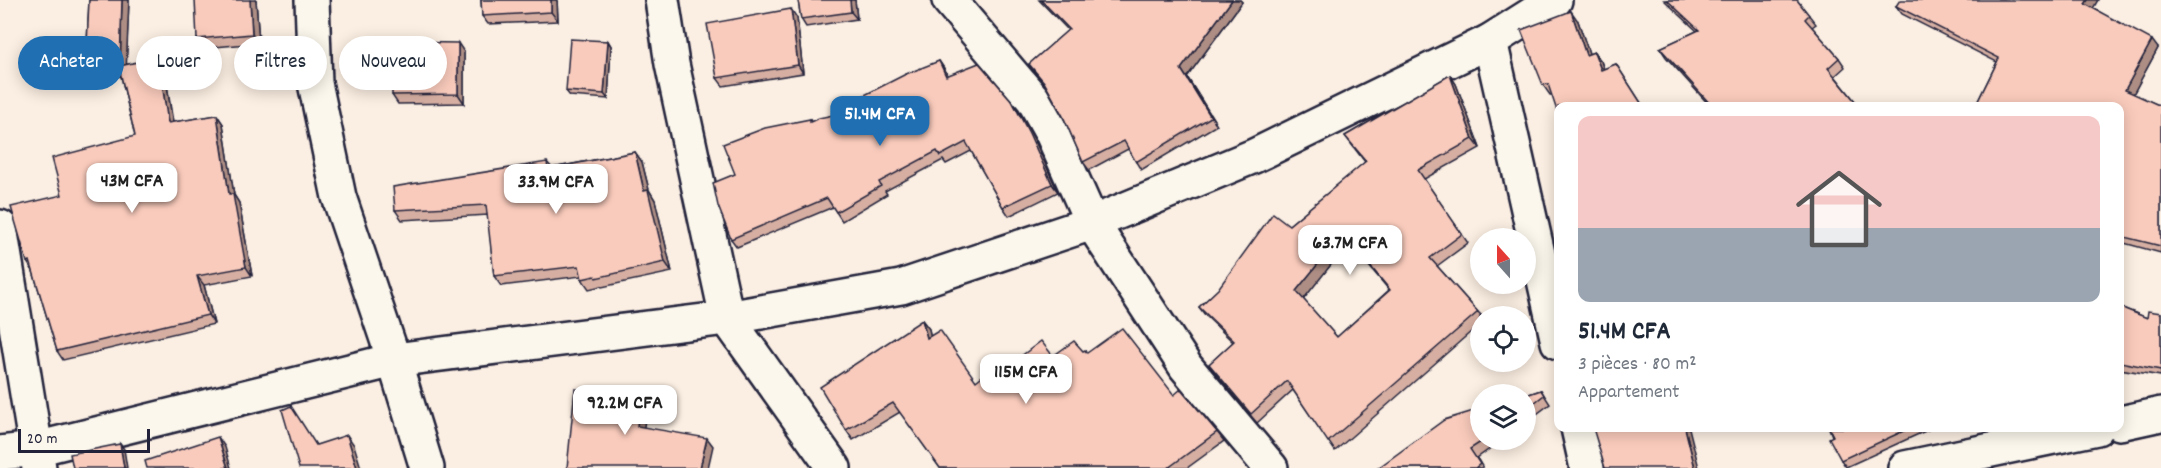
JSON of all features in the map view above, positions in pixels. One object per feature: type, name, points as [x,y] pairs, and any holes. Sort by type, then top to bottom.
[{"type":"street","points":[[312,0],[315,83],[339,197],[394,360],[427,468]]},
{"type":"street","points":[[662,0],[672,64],[727,318],[834,468]]},
{"type":"street","points":[[949,0],[1033,99],[1052,133],[1092,224],[1186,367],[1271,468]]},
{"type":"street","points":[[0,453],[37,459],[394,360],[727,318],[901,287],[1092,224],[1254,156],[1490,41],[1555,0]]},
{"type":"street","points":[[1490,41],[1554,324]]},
{"type":"street","points":[[0,227],[37,459]]},
{"type":"street","points":[[2124,422],[2161,414]]},
{"type":"street","points":[[1579,432],[1587,468]]},
{"type":"street","points":[[1905,468],[2078,432]]},
{"type":"building","points":[[89,0],[122,0],[121,36],[87,36]]},
{"type":"building","points":[[195,0],[250,0],[252,34],[197,36]]},
{"type":"building","points":[[481,0],[551,0],[551,12],[482,16]]},
{"type":"building","points":[[798,0],[850,0],[851,12],[801,19]]},
{"type":"building","points":[[1041,0],[1232,0],[1181,69],[1211,117],[1136,162],[1124,141],[1083,162],[1063,116],[1044,82],[1029,64],[1069,29]]},
{"type":"building","points":[[1667,0],[1797,0],[1809,15],[1805,19],[1839,58],[1828,68],[1856,102],[1708,102],[1660,48],[1699,30]]},
{"type":"building","points":[[1900,0],[2088,0],[2085,4],[2152,40],[2125,90],[2161,106],[2161,246],[2124,237],[2124,102],[1977,102],[1999,58],[1896,6]]},
{"type":"building","points":[[791,9],[798,65],[717,78],[707,24]]},
{"type":"building","points":[[1571,11],[1586,55],[1594,52],[1601,70],[1616,64],[1640,102],[1554,102],[1548,84],[1543,85],[1521,30]]},
{"type":"building","points":[[570,39],[608,41],[604,94],[566,91]]},
{"type":"building","points":[[447,43],[458,43],[458,94],[392,95],[392,90],[447,90]]},
{"type":"building","points":[[939,61],[946,76],[979,63],[1012,101],[1052,184],[1003,207],[966,142],[940,156],[937,151],[879,182],[881,186],[836,212],[827,198],[731,239],[718,206],[713,183],[735,174],[723,144],[765,128],[810,119],[810,122],[843,113],[843,106],[906,74]]},
{"type":"building","points":[[136,62],[136,90],[163,90],[168,123],[217,115],[229,194],[233,194],[246,267],[197,276],[208,315],[57,351],[11,207],[62,195],[52,158],[135,136],[124,89],[124,65]]},
{"type":"building","points":[[1450,75],[1473,139],[1418,170],[1462,234],[1430,258],[1473,306],[1470,306],[1470,319],[1328,442],[1287,381],[1251,414],[1209,364],[1234,341],[1199,307],[1218,289],[1273,213],[1289,225],[1366,161],[1345,136]],"holes":[[[1343,233],[1390,290],[1337,337],[1296,291]]]},
{"type":"building","points":[[635,152],[644,191],[648,190],[665,262],[596,278],[595,276],[582,279],[579,266],[494,276],[486,205],[395,210],[393,187],[547,162],[548,169]]},
{"type":"building","points":[[2124,309],[2147,318],[2148,311],[2161,313],[2161,370],[2124,363]]},
{"type":"building","points":[[922,320],[927,338],[940,330],[976,381],[998,363],[1003,370],[1041,341],[1053,356],[1074,341],[1087,353],[1122,328],[1174,395],[1181,389],[1217,432],[1168,468],[940,468],[893,403],[846,430],[820,387]]},
{"type":"building","points":[[575,389],[641,395],[637,426],[707,438],[700,468],[567,468]]},
{"type":"building","points":[[1541,390],[1544,395],[1536,401],[1536,392]]},
{"type":"building","points":[[291,406],[316,445],[347,435],[357,468],[299,468],[282,410]]},
{"type":"building","points":[[1470,412],[1470,450],[1480,464],[1475,468],[1378,468],[1444,420]]},
{"type":"building","points":[[1594,432],[1686,432],[1695,468],[1605,468]]},
{"type":"building","points":[[1831,432],[1901,432],[1841,460],[1829,438],[1833,436]]},
{"type":"building","points":[[218,437],[228,468],[147,468],[145,461]]},
{"type":"building","points":[[120,444],[124,468],[73,468],[70,454]]}]
